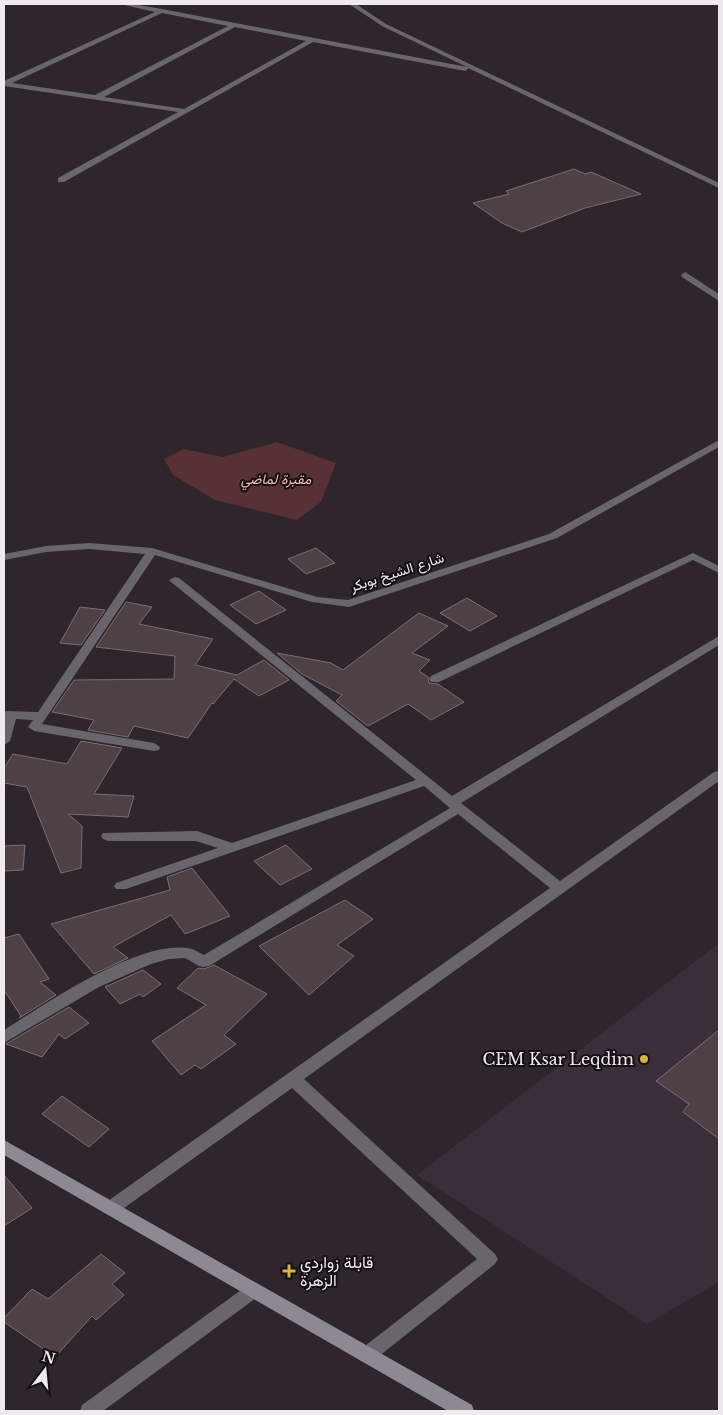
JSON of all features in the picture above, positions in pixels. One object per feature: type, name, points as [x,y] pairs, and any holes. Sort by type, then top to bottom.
[{"type":"street","points":[[123,4],[482,72]]},
{"type":"street","points":[[352,4],[384,25],[719,186]]},
{"type":"street","points":[[4,84],[162,11]]},
{"type":"street","points":[[96,98],[234,25]]},
{"type":"street","points":[[61,180],[312,40]]},
{"type":"street","points":[[4,84],[186,111]]},
{"type":"street","points":[[685,275],[719,298]]},
{"type":"street","name":"شارع الشيخ بوبكر","points":[[4,557],[46,549],[89,546],[152,551],[316,600],[349,604],[553,536],[719,443]]},
{"type":"street","points":[[152,551],[34,727],[154,747]]},
{"type":"street","points":[[436,679],[693,556],[719,570]]},
{"type":"street","points":[[175,580],[560,889]]},
{"type":"street","points":[[4,1037],[68,998],[125,968],[164,954],[187,954],[204,962],[719,640]]},
{"type":"street","points":[[4,741],[7,715],[42,716]]},
{"type":"street","points":[[111,1208],[719,775]]},
{"type":"street","points":[[121,886],[426,781]]},
{"type":"street","points":[[108,836],[197,836],[233,848]]},
{"type":"street","points":[[293,1079],[489,1259],[367,1355]]},
{"type":"street","points":[[4,1147],[464,1411]]},
{"type":"street","points":[[89,1411],[254,1290]]},
{"type":"shaded area","name":"CEM Ksar Leqdim","points":[[719,943],[719,1282],[647,1324],[417,1175]]},
{"type":"green space","name":"مقبرة لماضي","points":[[277,442],[336,463],[321,502],[297,520],[215,500],[173,475],[164,459],[184,449],[223,457]]},
{"type":"building","points":[[574,169],[585,174],[591,172],[641,194],[585,208],[522,232],[502,223],[473,203],[509,194],[506,191]]},
{"type":"building","points":[[316,548],[335,563],[306,574],[288,559]]},
{"type":"building","points":[[259,591],[286,610],[256,624],[230,605]]},
{"type":"building","points":[[467,598],[497,616],[470,631],[440,613]]},
{"type":"building","points":[[126,602],[152,607],[139,624],[213,639],[195,665],[237,675],[264,660],[289,680],[259,696],[234,679],[212,703],[188,738],[134,726],[128,737],[88,730],[94,720],[52,712],[74,680],[174,679],[175,656],[96,647]]},
{"type":"building","points":[[80,607],[105,610],[81,645],[60,643]]},
{"type":"building","points":[[419,613],[448,626],[412,653],[430,660],[419,671],[428,677],[429,683],[438,684],[464,702],[431,720],[408,704],[368,726],[336,701],[342,695],[302,674],[277,653],[331,663],[343,670]]},
{"type":"building","points":[[81,741],[122,748],[94,794],[134,796],[128,817],[68,814],[82,826],[81,868],[61,873],[27,787],[4,783],[4,768],[13,754],[67,764]]},
{"type":"building","points":[[25,845],[23,870],[4,871],[4,846]]},
{"type":"building","points":[[286,845],[312,869],[280,885],[254,861]]},
{"type":"building","points":[[192,868],[230,916],[185,934],[171,915],[113,947],[128,958],[94,974],[51,924],[170,890],[167,877]]},
{"type":"building","points":[[345,900],[373,919],[337,945],[354,956],[309,995],[259,946]]},
{"type":"building","points":[[19,934],[49,979],[40,982],[56,995],[19,1018],[21,1016],[4,990],[4,938]]},
{"type":"building","points":[[214,965],[267,994],[224,1035],[236,1044],[201,1069],[195,1065],[181,1075],[152,1041],[206,1005],[177,988],[198,968],[204,969]]},
{"type":"building","points":[[143,970],[161,984],[143,997],[140,994],[120,1004],[105,987]]},
{"type":"building","points":[[69,1007],[89,1023],[65,1039],[59,1034],[42,1057],[6,1044]]},
{"type":"building","points":[[719,1030],[719,1139],[683,1112],[689,1104],[656,1081]]},
{"type":"building","points":[[62,1096],[109,1129],[89,1147],[42,1114]]},
{"type":"building","points":[[4,1175],[32,1208],[4,1226]]},
{"type":"building","points":[[101,1254],[125,1273],[112,1284],[124,1295],[96,1320],[92,1316],[55,1357],[4,1322],[4,1318],[32,1289],[48,1299]]},
{"type":"place","name":"CEM Ksar Leqdim","points":[[644,1059]]},
{"type":"place","name":"قابلة زواردي الزهرة","points":[[289,1271]]}]
